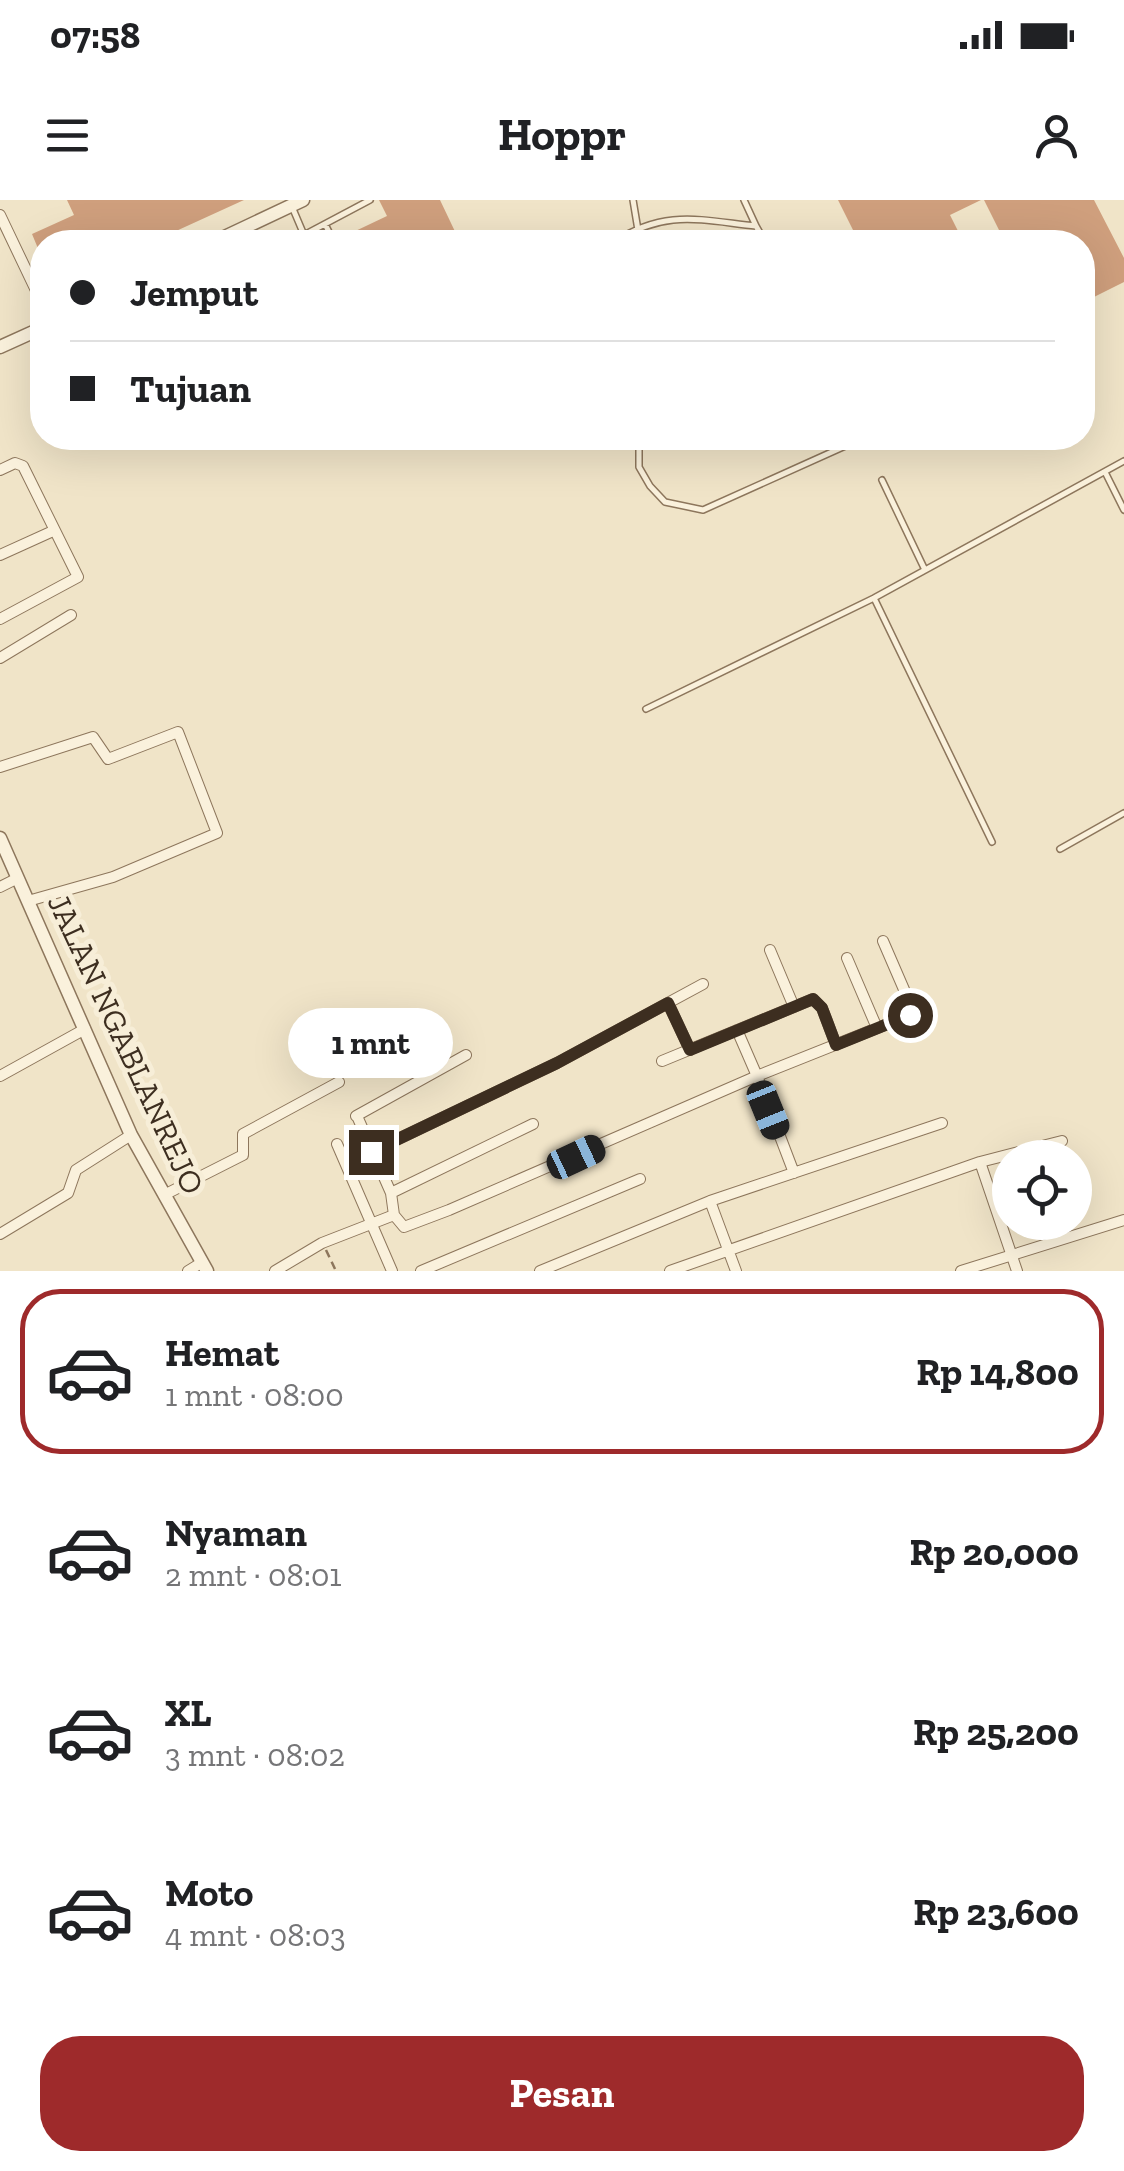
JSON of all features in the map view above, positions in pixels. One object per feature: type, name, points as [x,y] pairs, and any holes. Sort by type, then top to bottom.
[{"type":"street","points":[[240,230],[297,203]]},
{"type":"street","points":[[0,215],[30,277]]},
{"type":"street","points":[[0,347],[30,333]]},
{"type":"street","points":[[0,470],[15,463],[23,466],[78,580],[0,619]]},
{"type":"street","points":[[0,556],[53,531]]},
{"type":"street","points":[[0,658],[71,615]]},
{"type":"street","points":[[0,767],[93,737],[108,759],[178,732],[217,833],[112,876],[28,900]]},
{"type":"street","name":"JALAN NGABLANREJO","points":[[0,838],[130,1135],[204,1267]]},
{"type":"street","points":[[0,888],[18,878]]},
{"type":"street","points":[[466,1055],[356,1116],[391,1193],[394,1215],[404,1227],[912,1013],[883,941]]},
{"type":"street","points":[[770,950],[794,1007]]},
{"type":"street","points":[[847,958],[878,1028]]},
{"type":"street","points":[[371,1152],[557,1063],[704,984]]},
{"type":"street","points":[[662,1061],[817,1001],[836,1045]]},
{"type":"street","points":[[668,1003],[690,1050]]},
{"type":"street","points":[[0,1076],[86,1030]]},
{"type":"street","points":[[737,1030],[794,1173]]},
{"type":"street","points":[[164,1196],[243,1155],[243,1134],[338,1082]]},
{"type":"street","points":[[540,1271],[710,1202],[942,1123]]},
{"type":"street","points":[[391,1193],[534,1124]]},
{"type":"street","points":[[0,1234],[68,1194],[76,1170],[130,1135]]},
{"type":"street","points":[[336,1144],[392,1271]]},
{"type":"street","points":[[670,1271],[992,1159]]},
{"type":"street","points":[[980,1162],[1017,1271]]},
{"type":"street","points":[[421,1271],[640,1178]]},
{"type":"street","points":[[710,1202],[736,1271]]},
{"type":"street","points":[[276,1271],[322,1243],[394,1215]]},
{"type":"street","points":[[961,1271],[1124,1220]]},
{"type":"street","points":[[188,1271],[204,1267]]},
{"type":"lane","points":[[317,230],[370,200]]},
{"type":"lane","points":[[634,200],[635,229],[674,217],[756,226]]},
{"type":"lane","points":[[756,200],[746,202],[758,230]]},
{"type":"lane","points":[[297,203],[304,230]]},
{"type":"lane","points":[[325,224],[328,230]]},
{"type":"lane","points":[[639,450],[639,467],[665,502],[703,510],[836,450]]},
{"type":"lane","points":[[646,709],[874,598],[1124,461]]},
{"type":"lane","points":[[1104,472],[1124,510]]},
{"type":"lane","points":[[882,480],[925,570]]},
{"type":"lane","points":[[874,598],[992,842]]},
{"type":"lane","points":[[1060,848],[1124,812]]},
{"type":"path","points":[[322,1243],[336,1271]]},
{"type":"building","points":[[67,200],[244,200],[178,230],[41,230],[74,215]]},
{"type":"building","points":[[379,200],[440,200],[454,230],[358,230],[387,216]]},
{"type":"building","points":[[838,200],[981,200],[950,215],[958,230],[853,230]]},
{"type":"building","points":[[984,200],[1094,200],[1124,258],[1124,282],[1095,296],[1095,230],[999,230]]},
{"type":"route","points":[[371,1152],[557,1063],[668,1003],[690,1050],[813,999],[822,1008],[836,1045],[910,1015]]}]
